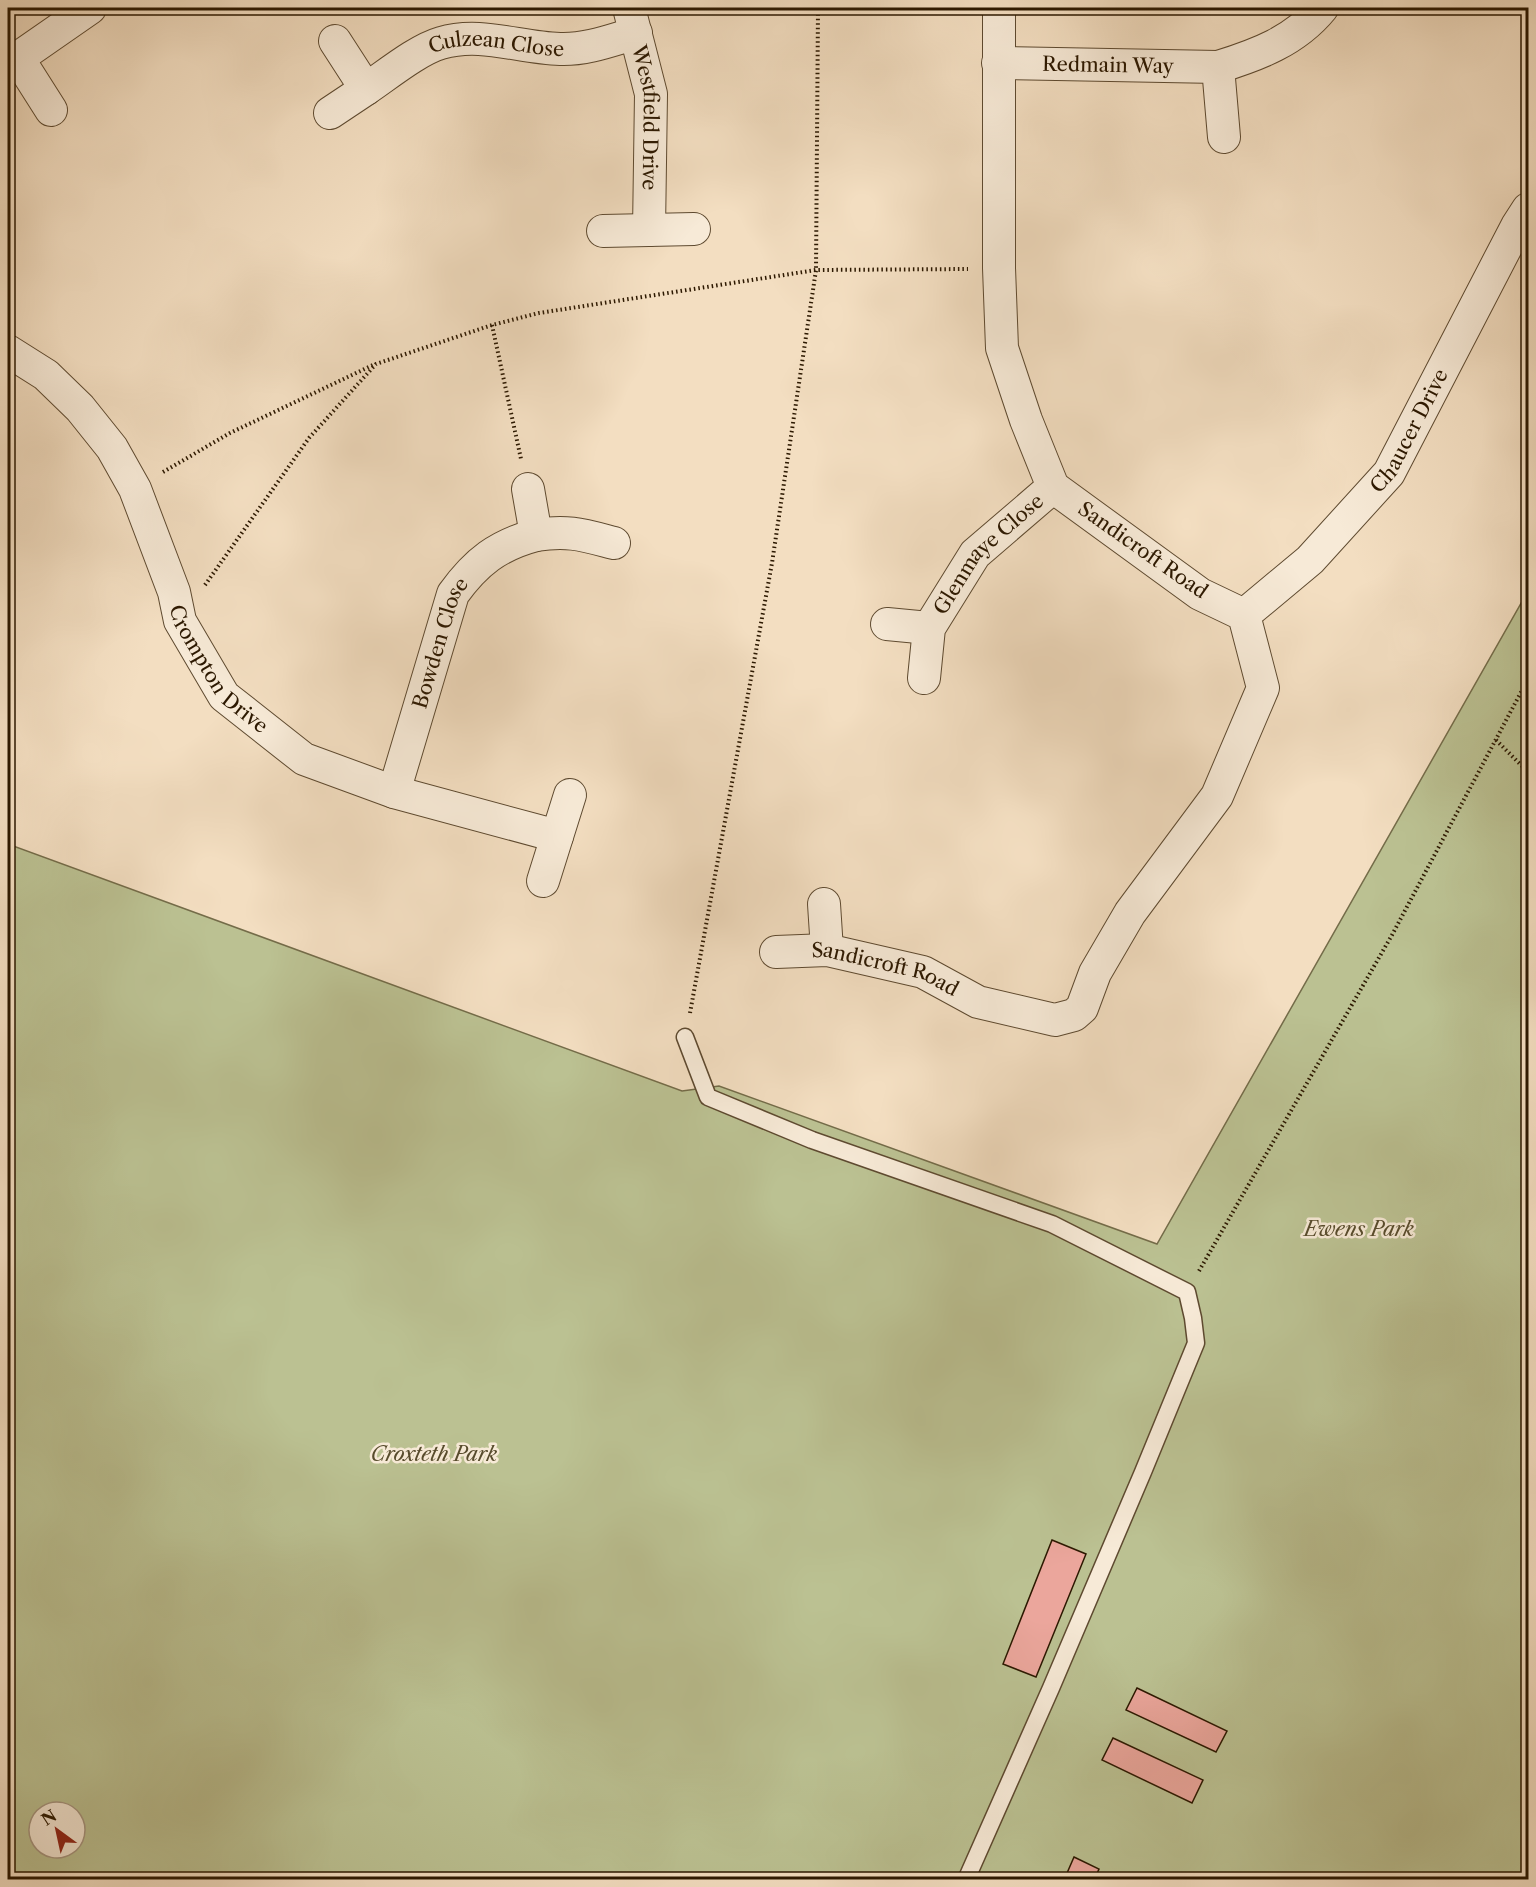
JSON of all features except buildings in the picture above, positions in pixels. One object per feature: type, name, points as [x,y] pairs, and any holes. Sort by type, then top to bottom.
[{"type":"street","points":[[51,111],[13,62],[90,8]]},
{"type":"street","points":[[999,8],[999,268],[1002,348],[1026,420],[1053,487]]},
{"type":"street","name":"Redmain Way","points":[[998,63],[1218,67],[1254,56],[1285,40],[1322,8]]},
{"type":"street","name":"Culzean Close","points":[[330,113],[439,44],[482,38],[559,49],[597,45],[633,20]]},
{"type":"street","name":"Westfield Drive","points":[[633,20],[651,94],[649,230]]},
{"type":"street","points":[[335,41],[366,89]]},
{"type":"street","points":[[1218,67],[1224,137]]},
{"type":"street","name":"Chaucer Drive","points":[[1244,615],[1310,560],[1389,473],[1517,226],[1528,209]]},
{"type":"street","points":[[603,231],[694,229]]},
{"type":"street","name":"Crompton Drive","points":[[8,351],[46,375],[80,408],[112,448],[135,489],[174,592],[180,621],[224,696],[304,759],[394,792],[557,836]]},
{"type":"street","name":"Sandicroft Road","points":[[776,952],[827,950],[923,972],[978,1002],[1054,1020],[1074,1015],[1082,1008],[1095,973],[1130,913],[1217,796],[1263,688],[1244,615],[1200,594],[1053,487]]},
{"type":"street","name":"Glenmaye Close","points":[[924,678],[929,628],[975,554],[1053,487]]},
{"type":"street","points":[[528,489],[536,535]]},
{"type":"street","name":"Bowden Close","points":[[394,792],[453,594],[467,574],[496,551],[515,540],[536,535],[573,532],[614,543]]},
{"type":"street","name":"Glenmaye Close","points":[[887,624],[929,628]]},
{"type":"street","points":[[543,881],[570,795]]},
{"type":"street","points":[[824,904],[827,950]]},
{"type":"lane","points":[[685,1037],[708,1097],[812,1140],[1052,1224],[1187,1292],[1196,1343],[1051,1688],[966,1880]]},
{"type":"path","points":[[685,1037],[772,563],[816,270],[818,8]]},
{"type":"path","points":[[135,489],[230,434],[376,364],[492,325],[539,313],[816,270],[999,268]]},
{"type":"path","points":[[492,325],[528,489]]},
{"type":"path","points":[[180,621],[309,438],[376,364]]},
{"type":"path","points":[[1187,1292],[1392,936],[1528,679]]},
{"type":"path","points":[[1496,740],[1528,772]]},
{"type":"green space","name":"Croxteth Park","points":[[1528,591],[1528,1879],[8,1879],[8,844],[682,1091],[719,1086],[1157,1244]]},
{"type":"park label","name":"Ewens Park","points":[[1359,1229]]}]
